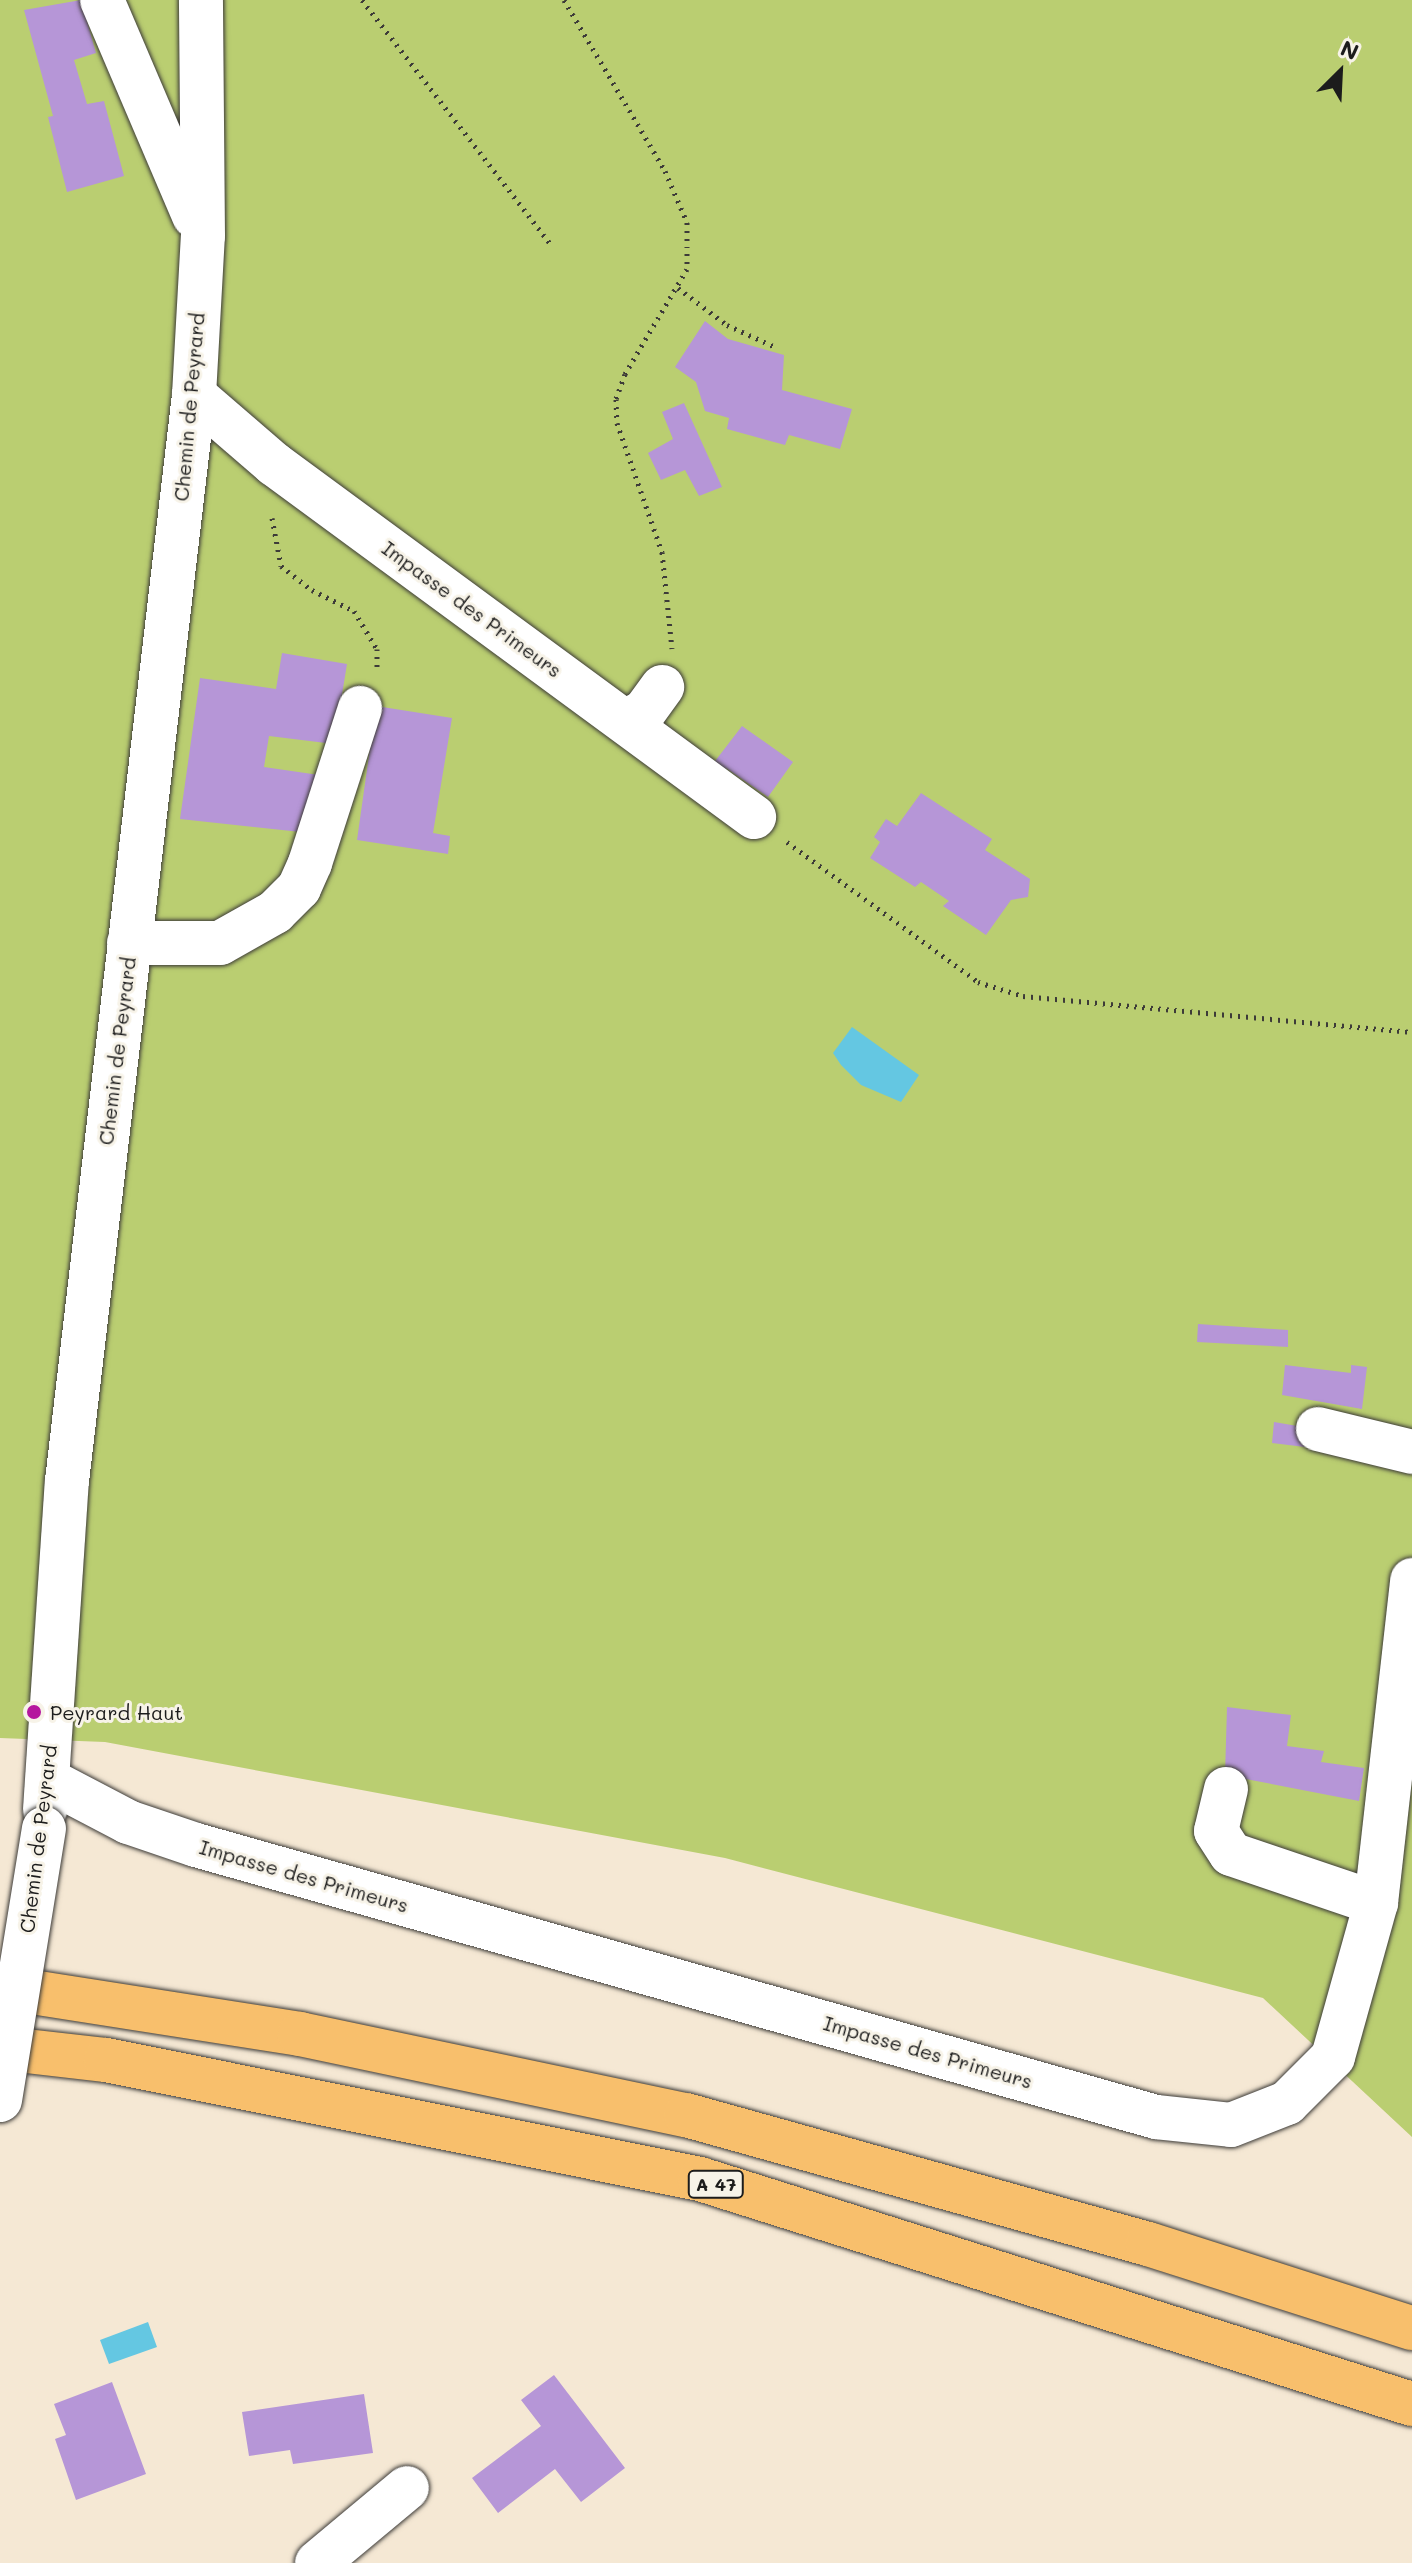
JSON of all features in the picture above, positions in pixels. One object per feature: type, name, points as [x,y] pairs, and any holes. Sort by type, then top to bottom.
[{"type":"highway","points":[[0,1987],[300,2034],[686,2115],[1148,2244],[1412,2328]]},
{"type":"highway","name":"A 47","points":[[0,2048],[106,2060],[700,2179],[1412,2404]]},
{"type":"street","points":[[102,0],[203,236]]},
{"type":"street","name":"Chemin de Peyrard","points":[[0,2100],[44,1829],[67,1481],[194,395],[203,236],[201,0]]},
{"type":"street","name":"Impasse des Primeurs","points":[[194,395],[259,452],[754,817]]},
{"type":"street","points":[[626,721],[644,712],[662,687]]},
{"type":"street","points":[[129,943],[220,943],[275,912],[299,888],[360,708]]},
{"type":"street","points":[[1318,1429],[1412,1452]]},
{"type":"street","name":"Impasse des Primeurs","points":[[48,1780],[128,1822],[196,1845],[1156,2117],[1231,2125],[1287,2103],[1333,2057],[1376,1903],[1412,1580]]},
{"type":"street","points":[[1226,1789],[1216,1831],[1231,1854],[1376,1903]]},
{"type":"street","points":[[317,2563],[407,2488]]},
{"type":"path","points":[[362,0],[550,243]]},
{"type":"path","points":[[564,0],[679,198],[690,243],[678,288],[625,374],[616,399],[617,423],[662,552],[671,600],[673,636],[662,687]]},
{"type":"path","points":[[678,288],[727,325],[773,346]]},
{"type":"path","points":[[259,452],[256,461],[281,566],[312,590],[354,611],[377,649],[377,669],[360,708]]},
{"type":"path","points":[[754,817],[978,982],[1023,996],[1412,1032]]},
{"type":"green space","points":[[0,0],[1412,0],[1412,2137],[1263,1998],[725,1858],[105,1742],[0,1738]]},
{"type":"water","points":[[852,1027],[919,1075],[901,1102],[861,1085],[833,1053]]},
{"type":"water","points":[[148,2322],[157,2347],[109,2364],[100,2340]]},
{"type":"building","points":[[81,0],[96,53],[74,60],[87,104],[104,101],[124,176],[67,192],[48,117],[53,116],[24,10]]},
{"type":"building","points":[[705,321],[728,339],[784,355],[782,390],[852,409],[840,449],[789,435],[785,445],[727,429],[729,418],[705,411],[696,382],[675,367]]},
{"type":"building","points":[[684,403],[722,487],[699,496],[685,470],[661,480],[648,453],[673,439],[662,412]]},
{"type":"building","points":[[282,653],[347,664],[334,744],[269,736],[264,767],[319,775],[310,833],[180,819],[200,678],[276,689]]},
{"type":"building","points":[[376,706],[452,718],[433,833],[450,836],[448,854],[357,840]]},
{"type":"building","points":[[742,726],[793,762],[768,797],[726,768],[720,776],[709,769]]},
{"type":"building","points":[[921,793],[992,839],[985,850],[1030,879],[1028,897],[1011,900],[986,935],[943,906],[949,901],[921,882],[915,887],[870,858],[880,842],[874,837],[886,819],[897,826]]},
{"type":"building","points":[[1198,1324],[1288,1330],[1288,1347],[1197,1342]]},
{"type":"building","points":[[1285,1365],[1351,1373],[1351,1365],[1367,1367],[1362,1409],[1282,1395]]},
{"type":"building","points":[[1274,1422],[1309,1428],[1305,1447],[1272,1443]]},
{"type":"building","points":[[1227,1707],[1291,1715],[1287,1746],[1324,1751],[1321,1762],[1364,1768],[1359,1801],[1225,1775]]},
{"type":"building","points":[[554,2375],[625,2468],[581,2502],[555,2469],[498,2513],[472,2478],[541,2426],[521,2400]]},
{"type":"building","points":[[112,2382],[146,2474],[76,2500],[55,2439],[66,2435],[54,2404]]},
{"type":"building","points":[[364,2394],[373,2453],[293,2464],[290,2450],[249,2456],[242,2412]]},
{"type":"place","name":"Peyrard Haut","points":[[34,1712]]}]
